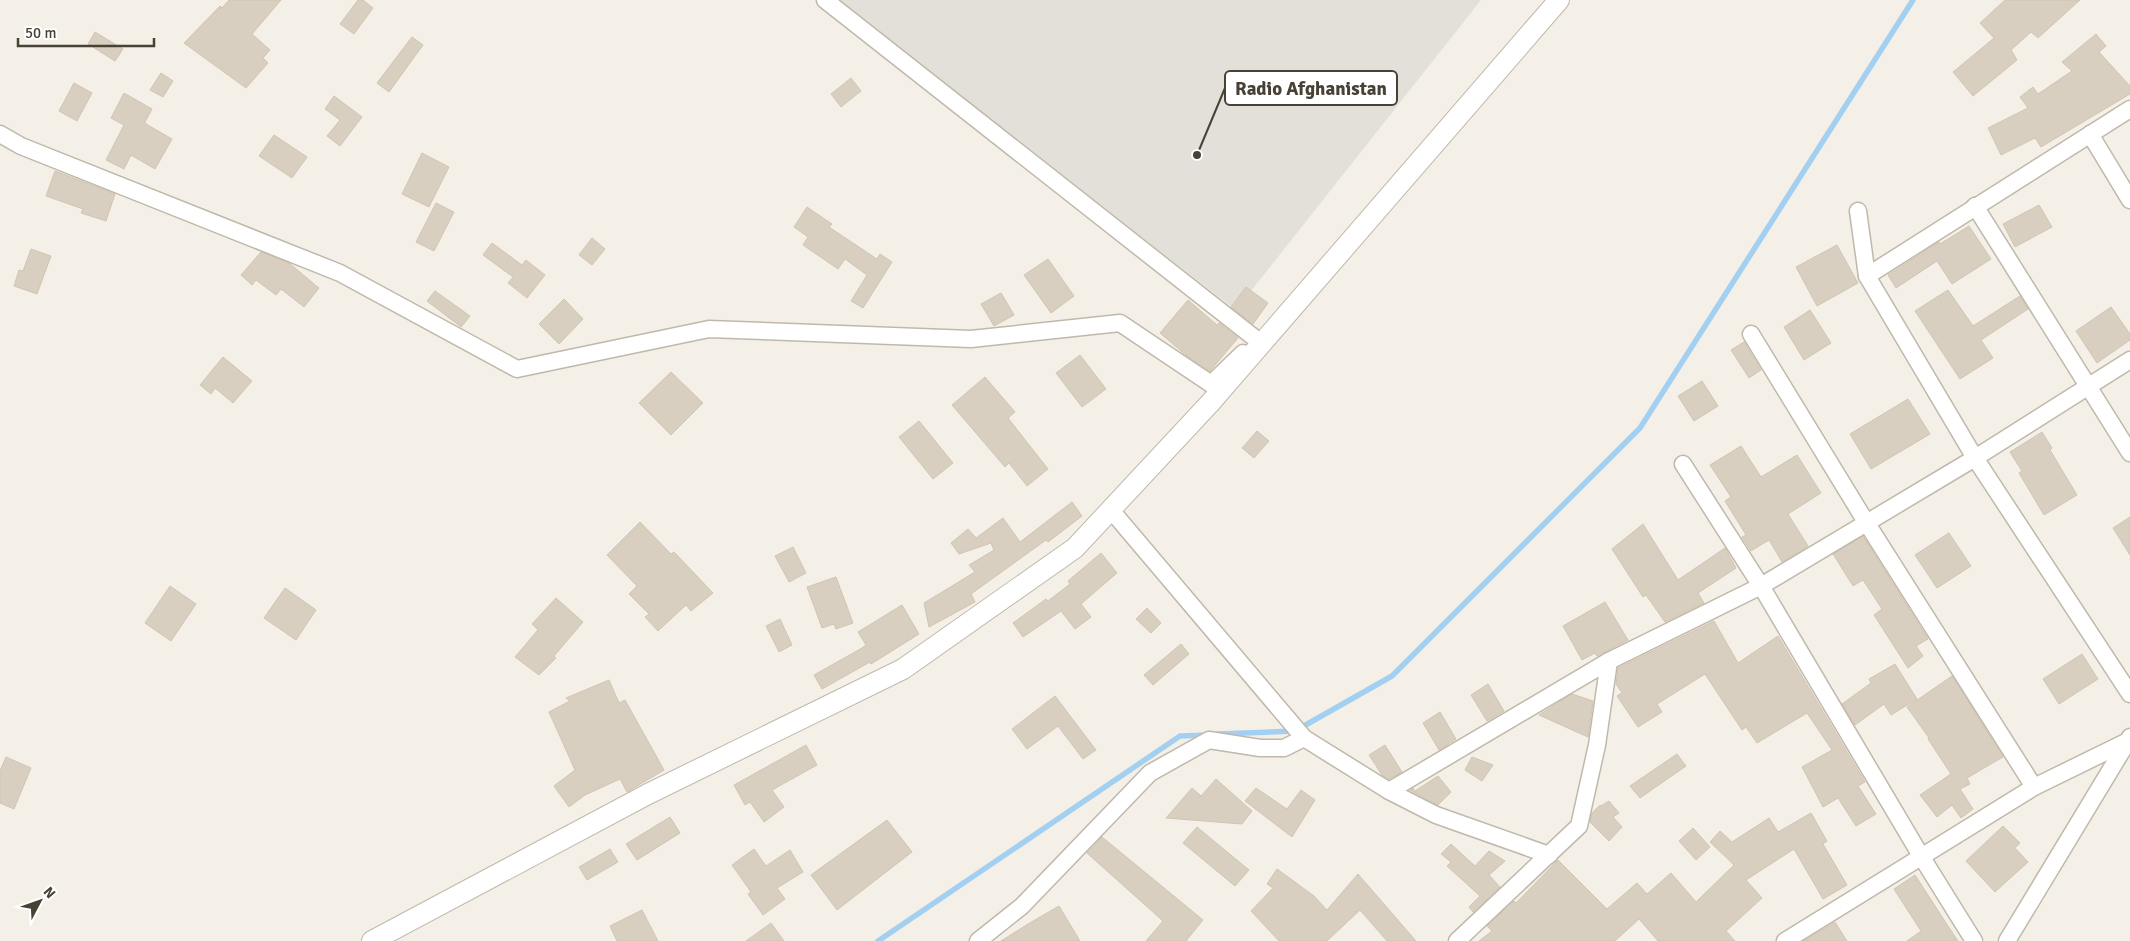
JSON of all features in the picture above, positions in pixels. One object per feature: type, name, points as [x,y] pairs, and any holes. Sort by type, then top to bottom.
[{"type":"street","points":[[825,0],[1259,342]]},
{"type":"street","points":[[372,941],[648,794],[903,669],[1075,548],[1211,402],[1259,342],[1559,0]]},
{"type":"street","points":[[1867,276],[2130,109]]},
{"type":"street","points":[[0,134],[21,146],[340,274],[517,369],[709,329],[971,339],[1120,323],[1211,384],[1259,342]]},
{"type":"street","points":[[2090,134],[2130,200]]},
{"type":"street","points":[[1975,206],[2130,453]]},
{"type":"street","points":[[1858,211],[1867,276],[1975,458],[2130,694]]},
{"type":"street","points":[[1751,334],[1866,522],[2034,787]]},
{"type":"street","points":[[1389,791],[1609,661],[1761,586],[1975,458],[2130,360]]},
{"type":"street","points":[[1683,464],[1761,586],[1921,856],[1974,941]]},
{"type":"street","points":[[1111,510],[1304,738],[1389,791],[1436,815],[1549,855]]},
{"type":"street","points":[[1457,941],[1579,826],[1598,745],[1609,661]]},
{"type":"street","points":[[978,941],[1022,906],[1150,773],[1209,740],[1220,740],[1260,748],[1284,748],[1304,738]]},
{"type":"street","points":[[1785,941],[2034,787],[2129,739]]},
{"type":"street","points":[[2007,941],[2129,739]]},
{"type":"shaded area","points":[[834,0],[1481,0],[1236,310]]},
{"type":"building","points":[[229,0],[281,0],[252,34],[270,50],[263,58],[268,63],[246,88],[184,43],[220,6],[222,8]]},
{"type":"building","points":[[358,0],[363,0],[373,8],[354,34],[340,24]]},
{"type":"building","points":[[2005,0],[2080,0],[2038,38],[2031,32],[2011,50],[2017,60],[1973,96],[1953,72],[1994,38],[1980,23]]},
{"type":"building","points":[[95,32],[123,49],[115,61],[88,44]]},
{"type":"building","points":[[2096,34],[2106,46],[2099,52],[2130,86],[2130,94],[2041,147],[2035,138],[2001,155],[1988,128],[2028,108],[2020,97],[2033,87],[2038,94],[2072,71],[2062,62]]},
{"type":"building","points":[[412,37],[423,45],[389,92],[377,83]]},
{"type":"building","points":[[161,73],[173,81],[163,97],[150,90]]},
{"type":"building","points":[[851,78],[861,91],[841,107],[831,94]]},
{"type":"building","points":[[74,83],[92,93],[77,121],[59,111]]},
{"type":"building","points":[[124,93],[152,109],[145,122],[146,124],[172,139],[155,169],[131,155],[124,169],[106,160],[124,125],[111,118]]},
{"type":"building","points":[[334,96],[362,117],[340,146],[327,136],[340,120],[325,109]]},
{"type":"building","points":[[274,135],[307,157],[292,178],[259,156]]},
{"type":"building","points":[[422,153],[449,167],[429,207],[402,194]]},
{"type":"building","points":[[55,171],[115,194],[106,221],[81,213],[83,209],[46,196]]},
{"type":"building","points":[[436,203],[454,212],[434,251],[416,242]]},
{"type":"building","points":[[2039,205],[2052,227],[2015,247],[2003,224]]},
{"type":"building","points":[[807,207],[832,224],[829,227],[877,259],[880,254],[892,262],[863,308],[851,301],[867,275],[845,259],[838,269],[803,245],[808,237],[794,227]]},
{"type":"building","points":[[1969,226],[1991,259],[1952,284],[1937,261],[1896,288],[1888,275],[1939,242],[1940,244]]},
{"type":"building","points":[[592,238],[605,249],[592,265],[579,255]]},
{"type":"building","points":[[492,243],[522,265],[526,260],[545,275],[527,298],[508,283],[513,277],[483,255]]},
{"type":"building","points":[[1837,245],[1858,283],[1817,306],[1796,267]]},
{"type":"building","points":[[31,249],[51,256],[37,294],[14,286],[19,270],[23,271]]},
{"type":"building","points":[[261,252],[289,263],[319,288],[304,307],[281,289],[276,295],[256,280],[252,285],[241,275]]},
{"type":"building","points":[[1048,259],[1074,296],[1051,313],[1024,275]]},
{"type":"building","points":[[1246,287],[1268,303],[1253,324],[1231,307]]},
{"type":"building","points":[[1948,290],[1973,326],[2020,296],[2028,309],[1981,340],[1993,358],[1960,379],[1915,311]]},
{"type":"building","points":[[435,291],[470,316],[461,327],[427,301]]},
{"type":"building","points":[[1001,293],[1014,315],[994,326],[981,304]]},
{"type":"building","points":[[564,299],[583,319],[559,344],[539,324]]},
{"type":"building","points":[[1188,300],[1217,325],[1219,323],[1238,338],[1210,371],[1187,356],[1160,333]]},
{"type":"building","points":[[2111,307],[2130,334],[2130,340],[2097,363],[2076,331]]},
{"type":"building","points":[[1810,310],[1831,343],[1804,360],[1784,327]]},
{"type":"building","points":[[1744,342],[1761,370],[1749,378],[1731,350]]},
{"type":"building","points":[[1080,355],[1106,389],[1082,407],[1056,373]]},
{"type":"building","points":[[223,357],[252,381],[233,403],[215,388],[211,394],[200,385]]},
{"type":"building","points":[[671,372],[703,403],[671,435],[639,403]]},
{"type":"building","points":[[985,377],[1015,412],[1008,418],[1048,469],[1027,486],[1009,463],[1005,467],[952,405]]},
{"type":"building","points":[[1702,381],[1718,406],[1694,421],[1678,396]]},
{"type":"building","points":[[1908,399],[1930,434],[1871,469],[1850,434]]},
{"type":"building","points":[[919,421],[953,463],[933,479],[899,437]]},
{"type":"building","points":[[1257,431],[1269,441],[1254,458],[1242,448]]},
{"type":"building","points":[[2042,432],[2052,448],[2050,450],[2077,495],[2044,515],[2019,473],[2022,471],[2010,452]]},
{"type":"building","points":[[1741,446],[1761,477],[1797,455],[1821,493],[1788,514],[1808,546],[1782,562],[1769,540],[1751,551],[1742,537],[1746,535],[1725,501],[1731,497],[1710,465]]},
{"type":"building","points":[[1072,502],[1082,516],[1048,542],[1046,540],[971,594],[975,602],[929,627],[924,603],[975,572],[969,565],[994,550],[991,543],[959,554],[951,543],[968,529],[976,538],[1003,518],[1020,542]]},
{"type":"building","points":[[2130,517],[2130,555],[2113,528]]},
{"type":"building","points":[[640,522],[671,554],[674,552],[713,593],[691,611],[686,605],[658,631],[645,617],[649,614],[629,594],[637,586],[607,555]]},
{"type":"building","points":[[1643,524],[1678,580],[1725,548],[1736,568],[1698,593],[1704,603],[1665,622],[1646,595],[1643,597],[1612,549]]},
{"type":"building","points":[[1949,533],[1971,566],[1937,588],[1915,555]]},
{"type":"building","points":[[1863,536],[1928,639],[1916,646],[1923,656],[1908,668],[1874,615],[1882,609],[1863,580],[1853,586],[1833,554]]},
{"type":"building","points":[[793,547],[806,573],[789,582],[775,556]]},
{"type":"building","points":[[1101,553],[1117,573],[1081,604],[1091,617],[1075,629],[1061,611],[1023,637],[1013,623],[1046,599],[1048,601],[1070,584],[1068,581]]},
{"type":"building","points":[[836,577],[853,623],[836,629],[834,624],[822,628],[807,587]]},
{"type":"building","points":[[170,586],[196,604],[171,641],[145,623]]},
{"type":"building","points":[[285,588],[316,610],[296,640],[264,618]]},
{"type":"building","points":[[556,598],[583,622],[554,656],[556,658],[539,675],[515,657],[538,630],[532,624]]},
{"type":"building","points":[[1605,602],[1628,640],[1597,656],[1595,653],[1582,660],[1563,626]]},
{"type":"building","points":[[902,605],[919,634],[871,664],[870,662],[822,689],[814,675],[866,645],[858,632]]},
{"type":"building","points":[[1147,608],[1161,623],[1151,633],[1136,619]]},
{"type":"building","points":[[780,619],[792,645],[779,652],[766,626]]},
{"type":"building","points":[[1714,621],[1738,663],[1778,636],[1865,782],[1858,786],[1876,814],[1856,826],[1838,798],[1823,807],[1802,767],[1832,750],[1807,713],[1757,743],[1746,727],[1742,730],[1705,674],[1657,704],[1662,712],[1638,727],[1617,696],[1622,693],[1616,684],[1618,668]]},
{"type":"building","points":[[1181,644],[1189,654],[1153,685],[1144,675]]},
{"type":"building","points":[[2082,654],[2098,679],[2059,704],[2043,679]]},
{"type":"building","points":[[1895,664],[1917,699],[1891,715],[1884,704],[1855,725],[1842,704],[1871,683],[1869,679]]},
{"type":"building","points":[[1952,676],[2003,757],[1967,778],[1970,784],[1960,789],[1973,809],[1961,818],[1952,805],[1937,817],[1920,795],[1951,774],[1907,707]]},
{"type":"building","points":[[609,680],[619,703],[625,700],[664,770],[627,792],[620,779],[585,795],[569,807],[554,786],[575,770],[549,712],[570,701],[566,698]]},
{"type":"building","points":[[1488,684],[1504,711],[1487,721],[1471,695]]},
{"type":"building","points":[[1572,694],[1593,701],[1588,737],[1539,715]]},
{"type":"building","points":[[1055,696],[1096,750],[1083,759],[1058,726],[1027,749],[1012,729]]},
{"type":"building","points":[[1440,712],[1456,739],[1439,750],[1423,723]]},
{"type":"building","points":[[806,745],[817,765],[772,790],[784,807],[764,822],[750,802],[745,805],[734,785]]},
{"type":"building","points":[[1385,745],[1402,772],[1389,779],[1382,775],[1369,755]]},
{"type":"building","points":[[1677,754],[1686,766],[1640,798],[1630,786]]},
{"type":"building","points":[[6,757],[31,768],[14,809],[0,803],[0,771]]},
{"type":"building","points":[[1472,757],[1493,765],[1482,781],[1465,770]]},
{"type":"building","points":[[1438,776],[1451,792],[1438,805],[1410,790],[1413,788],[1415,791]]},
{"type":"building","points":[[1216,779],[1252,811],[1242,824],[1166,818],[1192,788],[1201,796]]},
{"type":"building","points":[[1256,788],[1287,809],[1301,790],[1315,800],[1292,837],[1245,801]]},
{"type":"building","points":[[1609,801],[1619,813],[1613,817],[1622,827],[1609,841],[1590,822],[1592,813],[1600,805]]},
{"type":"building","points":[[1811,813],[1827,841],[1823,844],[1847,885],[1823,899],[1794,849],[1746,880],[1762,898],[1726,931],[1735,941],[1658,941],[1639,919],[1615,941],[1479,941],[1492,931],[1487,926],[1514,901],[1516,903],[1558,860],[1607,909],[1637,883],[1647,894],[1671,873],[1696,902],[1734,865],[1710,842],[1720,831],[1732,842],[1769,818],[1778,832]]},
{"type":"building","points":[[670,817],[680,833],[637,860],[626,844]]},
{"type":"building","points":[[887,820],[912,852],[837,910],[811,875]]},
{"type":"building","points":[[2003,826],[2020,843],[2015,848],[2028,862],[1995,892],[1966,861]]},
{"type":"building","points":[[1197,827],[1249,870],[1235,886],[1183,843]]},
{"type":"building","points":[[1693,828],[1710,847],[1696,860],[1679,841]]},
{"type":"building","points":[[1102,837],[1203,920],[1186,941],[1146,941],[1163,921],[1087,853]]},
{"type":"building","points":[[1451,844],[1475,866],[1489,851],[1505,861],[1489,875],[1500,887],[1473,912],[1469,907],[1480,896],[1447,866],[1451,862],[1441,854]]},
{"type":"building","points":[[610,849],[618,862],[587,880],[579,867]]},
{"type":"building","points":[[754,849],[766,866],[790,850],[803,872],[777,888],[785,899],[763,915],[748,894],[751,892],[732,865]]},
{"type":"building","points":[[1277,869],[1314,896],[1327,910],[1358,874],[1416,941],[1387,941],[1360,910],[1327,941],[1279,941],[1251,911],[1273,888],[1267,884]]},
{"type":"building","points":[[1915,875],[1958,941],[1907,941],[1921,931],[1894,889]]},
{"type":"building","points":[[1059,906],[1080,941],[1001,941],[1028,924]]},
{"type":"building","points":[[642,910],[658,941],[617,941],[610,926]]},
{"type":"building","points":[[1835,922],[1847,941],[1804,941]]},
{"type":"building","points":[[771,923],[784,941],[746,941]]},
{"type":"waterway","points":[[1217,734],[1295,731],[1392,676],[1640,428],[1913,0]]},
{"type":"waterway","points":[[878,941],[1180,736],[1208,735]]},
{"type":"place","name":"Radio Afghanistan","points":[[1197,155]]}]
